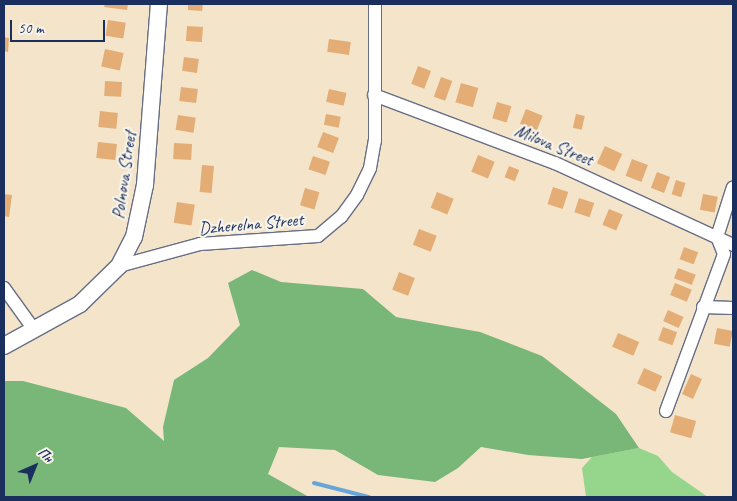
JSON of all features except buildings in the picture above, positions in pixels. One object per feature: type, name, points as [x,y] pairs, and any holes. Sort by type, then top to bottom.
[{"type":"street","name":"Polnova Street","points":[[4,346],[35,331],[80,304],[119,266],[134,237],[143,200],[159,4]]},
{"type":"street","name":"Dzherelna Street","points":[[119,266],[200,244],[318,236],[341,217],[357,195],[370,168],[375,141],[375,4]]},
{"type":"street","name":"Milova Street","points":[[374,95],[555,163],[733,245]]},
{"type":"street","points":[[666,411],[724,254],[716,237],[733,187]]},
{"type":"street","points":[[4,288],[35,331]]},
{"type":"street","points":[[704,307],[733,308]]},
{"type":"green space","points":[[252,270],[281,282],[363,289],[396,317],[480,332],[542,356],[616,414],[639,448],[582,459],[528,455],[481,447],[458,468],[435,482],[378,475],[335,450],[279,447],[268,474],[309,497],[4,497],[4,381],[23,381],[126,408],[164,441],[163,427],[174,380],[208,358],[240,325],[228,283]]},
{"type":"green space","points":[[639,448],[658,456],[672,472],[708,497],[586,497],[582,468],[592,457]]},
{"type":"waterway","points":[[314,483],[369,497]]}]
